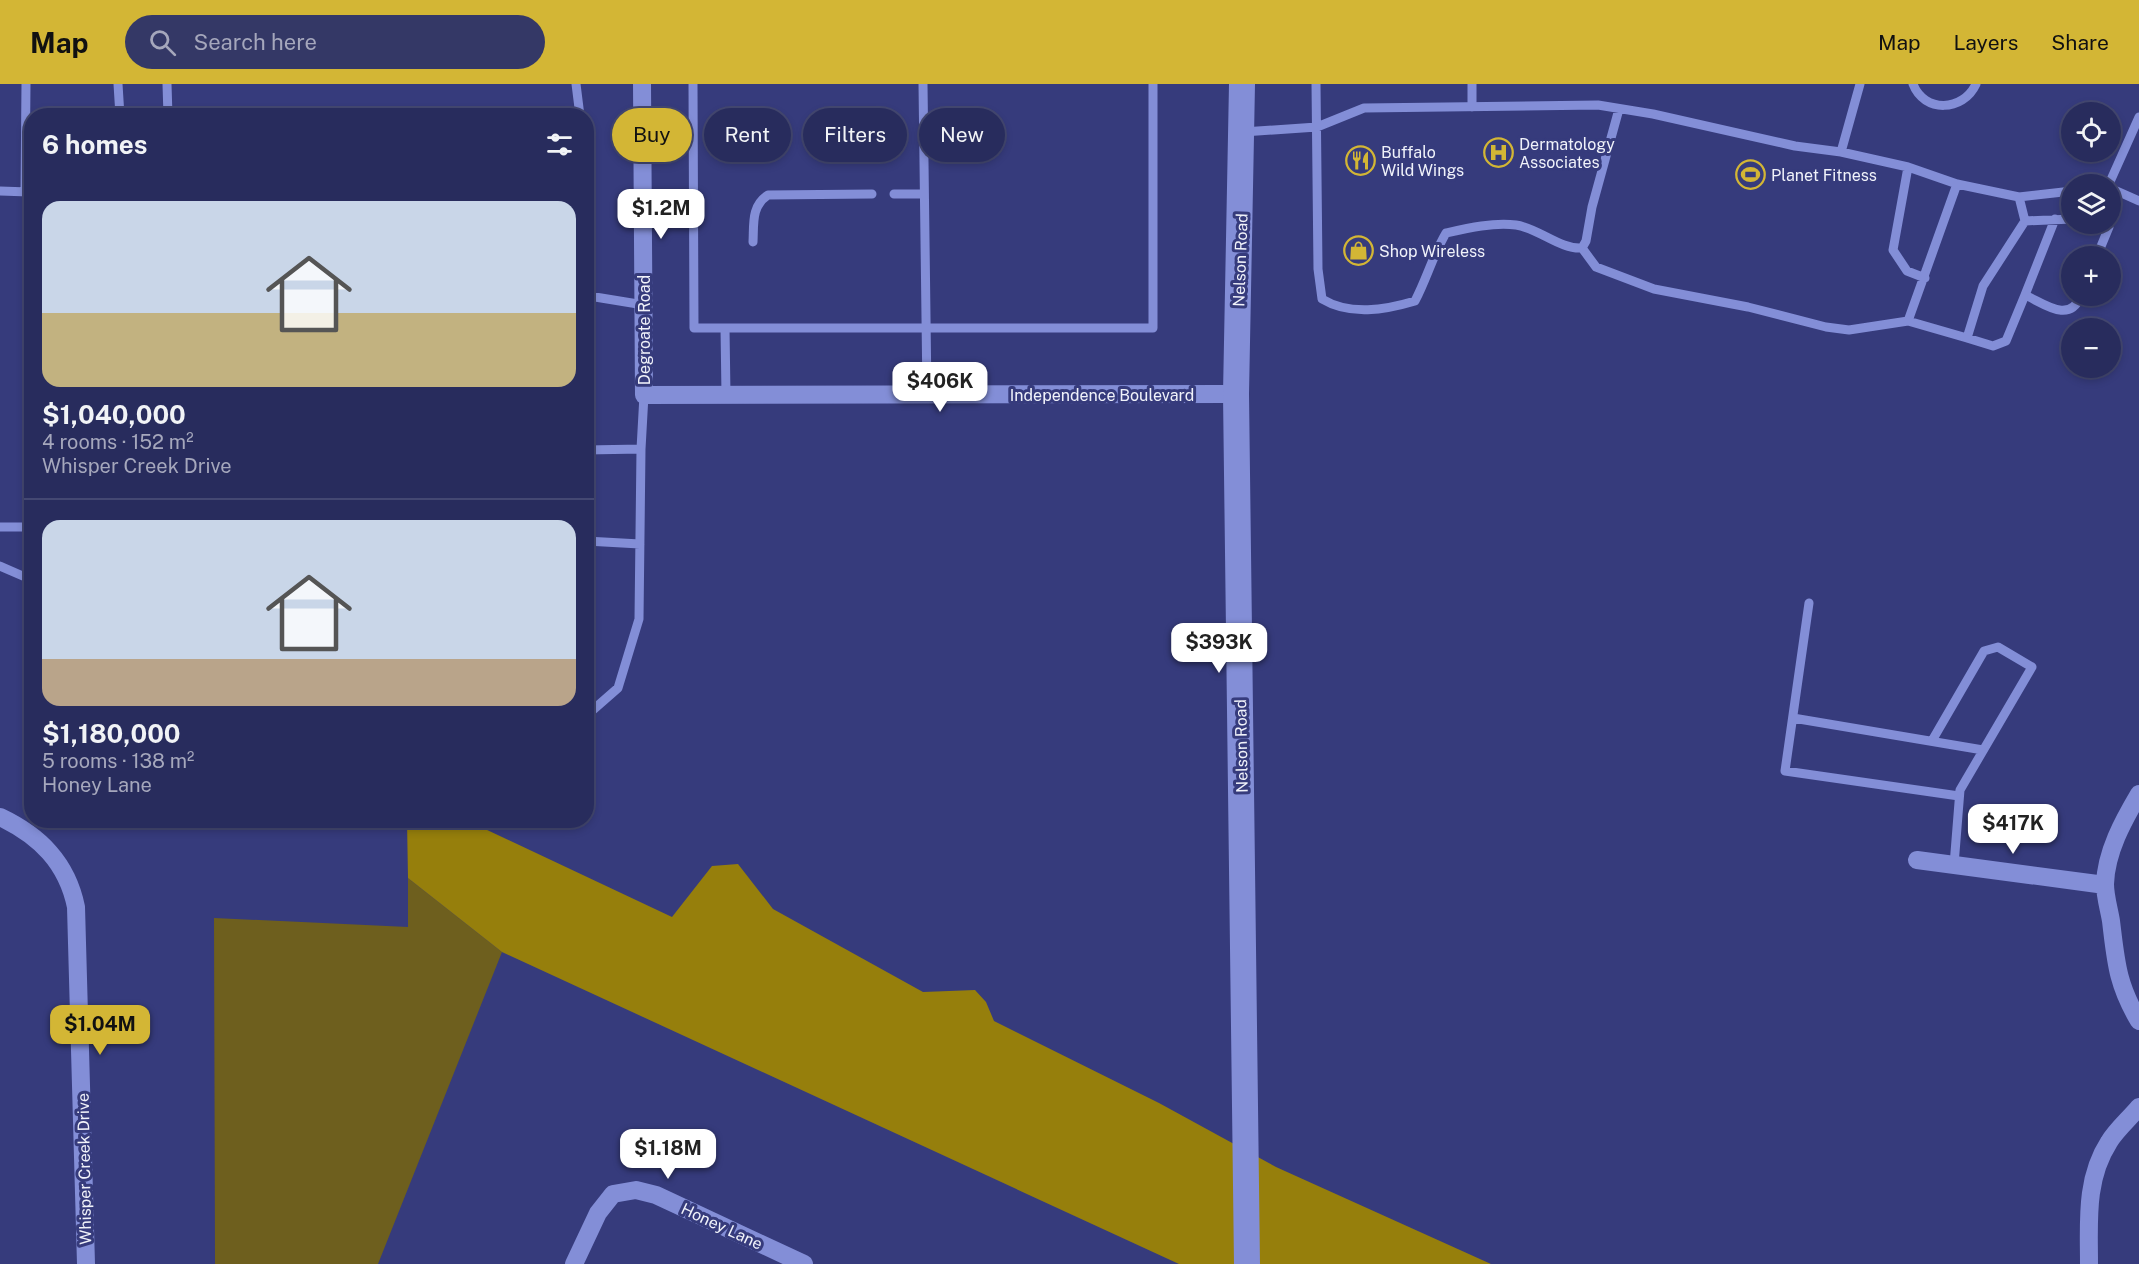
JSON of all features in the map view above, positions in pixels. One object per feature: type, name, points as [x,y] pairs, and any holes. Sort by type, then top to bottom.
[{"type":"street","name":"Degroate Road","points":[[642,84],[644,395]]},
{"type":"street","name":"Nelson Road","points":[[1242,84],[1243,132],[1236,394],[1247,1264]]},
{"type":"street","name":"Independence Boulevard","points":[[644,395],[1236,394]]},
{"type":"street","points":[[2139,794],[2123,822],[2112,852],[2105,885],[2115,962],[2125,997],[2139,1021]]},
{"type":"street","name":"Whisper Creek Drive","points":[[0,817],[38,840],[59,862],[70,883],[76,907],[86,1264]]},
{"type":"street","points":[[1917,860],[2105,885]]},
{"type":"street","points":[[2089,1264],[2088,1201],[2098,1166],[2109,1142],[2139,1107]]},
{"type":"street","name":"Honey Lane","points":[[574,1264],[598,1213],[613,1194],[636,1190],[656,1195],[804,1264]]},
{"type":"lane","points":[[26,84],[26,108]]},
{"type":"lane","points":[[118,84],[120,108]]},
{"type":"lane","points":[[167,84],[168,108]]},
{"type":"lane","points":[[576,84],[579,108]]},
{"type":"lane","points":[[693,84],[694,328],[926,330],[1153,328],[1153,84]]},
{"type":"lane","points":[[923,84],[927,395]]},
{"type":"lane","points":[[1316,84],[1318,269],[1322,299],[1338,308],[1387,309],[1415,301],[1429,275],[1435,250],[1446,233],[1473,227],[1516,225],[1540,232],[1575,248],[1582,248]]},
{"type":"lane","points":[[1472,84],[1472,107]]},
{"type":"lane","points":[[1841,152],[1860,84]]},
{"type":"lane","points":[[1913,84],[1915,90],[1929,102],[1942,106],[1962,103],[1971,95],[1976,84]]},
{"type":"lane","points":[[1243,132],[1317,127],[1364,108],[1598,105],[1795,146],[1841,152],[1908,166],[1957,184],[2019,197],[2061,192]]},
{"type":"lane","points":[[1582,248],[1586,241],[1592,207],[1619,109]]},
{"type":"lane","points":[[2115,174],[2139,117]]},
{"type":"lane","points":[[1908,166],[1893,250],[1907,272],[1925,278]]},
{"type":"lane","points":[[1908,321],[1957,184]]},
{"type":"lane","points":[[0,191],[24,192]]},
{"type":"lane","points":[[2121,192],[2139,201]]},
{"type":"lane","points":[[753,242],[756,210],[760,201],[768,195],[872,194]]},
{"type":"lane","points":[[894,194],[924,194]]},
{"type":"lane","points":[[1967,338],[1983,286],[2025,222],[2019,197]]},
{"type":"lane","points":[[1582,248],[1596,267],[1654,290],[1849,330],[1908,321],[1993,346],[2006,340],[2055,219]]},
{"type":"lane","points":[[2025,222],[2061,219]]},
{"type":"lane","points":[[2025,295],[2060,311],[2070,311],[2076,306]]},
{"type":"lane","points":[[594,297],[644,305]]},
{"type":"lane","points":[[725,328],[726,395]]},
{"type":"lane","points":[[594,709],[618,688],[639,619],[644,395]]},
{"type":"lane","points":[[594,450],[641,449]]},
{"type":"lane","points":[[0,527],[24,527]]},
{"type":"lane","points":[[594,541],[640,544]]},
{"type":"lane","points":[[0,566],[24,576]]},
{"type":"lane","points":[[1809,603],[1785,771],[1959,796]]},
{"type":"lane","points":[[1933,739],[1984,651],[1998,646],[2032,667],[1959,796],[1954,865]]},
{"type":"lane","points":[[1793,718],[1933,739],[1983,750]]},
{"type":"shaded area","points":[[407,828],[483,828],[672,917],[712,866],[738,864],[773,909],[923,992],[975,990],[986,1002],[994,1021],[1159,1103],[1276,1167],[1491,1264],[1179,1264],[502,952],[408,878]]},
{"type":"shaded area","points":[[408,878],[502,952],[378,1264],[215,1264],[214,918],[408,927]]},
{"type":"place","name":"Dermatology Associates","points":[[1498,153]]},
{"type":"place","name":"Buffalo Wild Wings","points":[[1360,161]]},
{"type":"place","name":"Planet Fitness","points":[[1750,175]]},
{"type":"place","name":"Shop Wireless","points":[[1358,251]]}]
